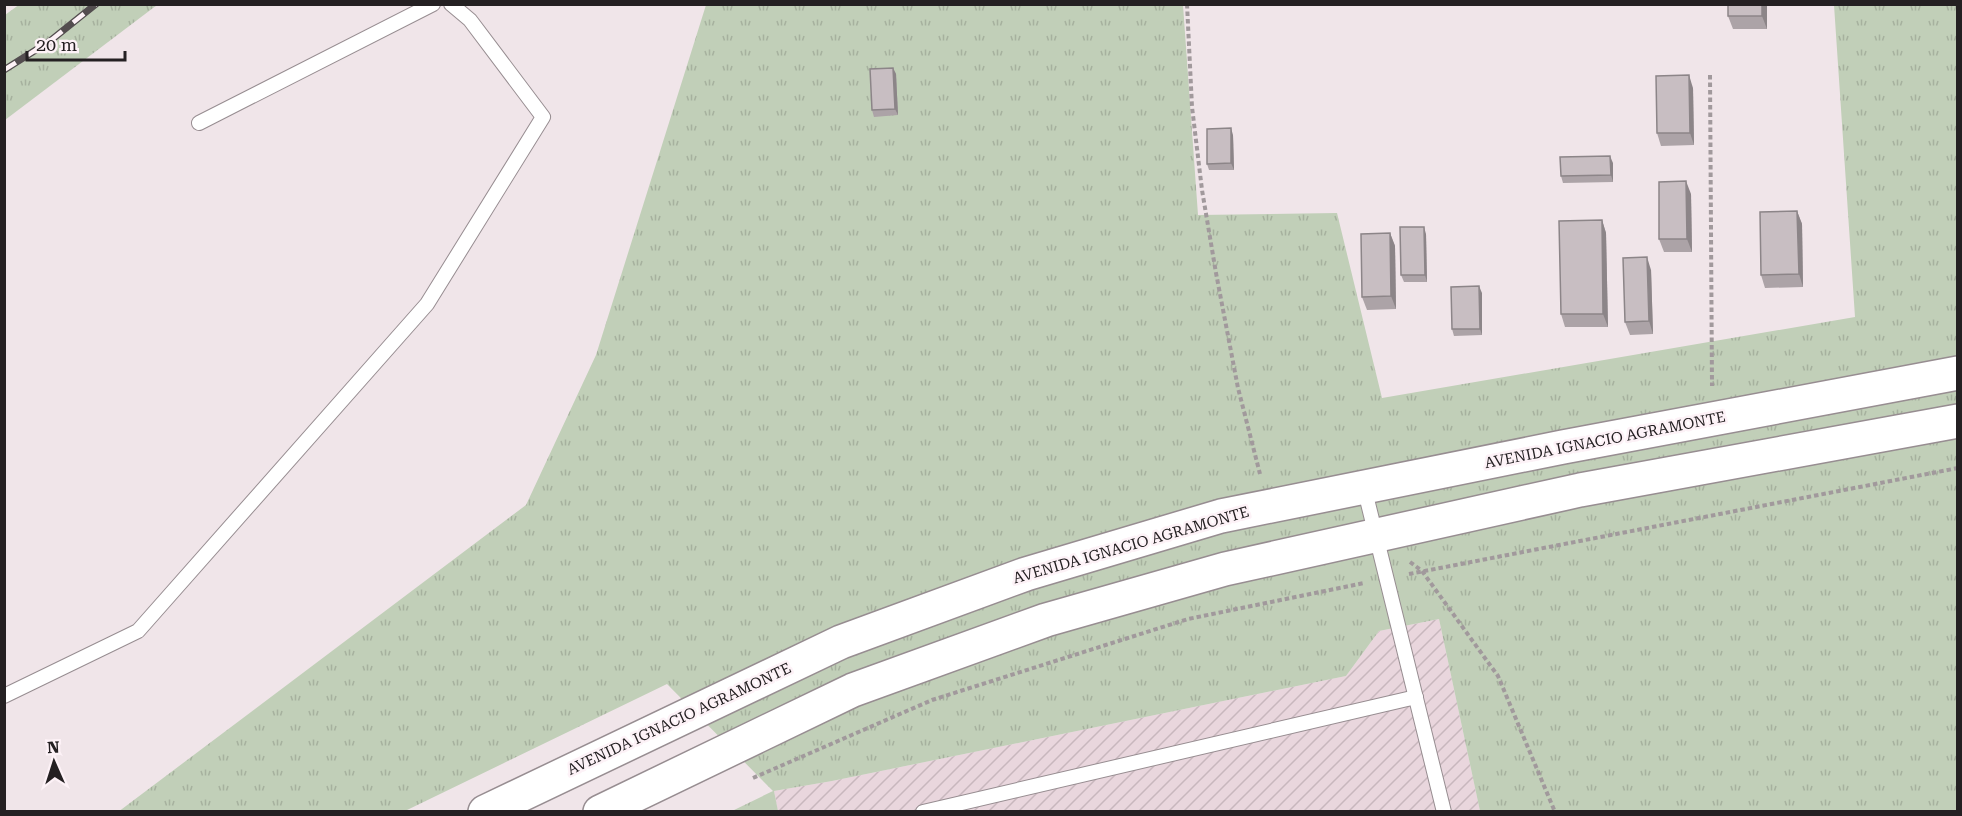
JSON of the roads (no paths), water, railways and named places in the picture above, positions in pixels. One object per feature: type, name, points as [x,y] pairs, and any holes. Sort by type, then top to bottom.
[{"type":"main road","name":"AVENIDA IGNACIO AGRAMONTE","points":[[485,812],[841,642],[1026,574],[1221,516],[1958,373]]},
{"type":"main road","points":[[600,812],[854,690],[1046,620],[1225,569],[1581,490],[1958,422]]},
{"type":"lane","points":[[199,123],[433,4]]},
{"type":"lane","points":[[4,696],[138,631],[427,304],[543,117],[470,20],[451,4]]},
{"type":"lane","points":[[1364,487],[1444,812]]},
{"type":"lane","points":[[923,812],[1416,698]]},
{"type":"railway","points":[[4,70],[50,41],[96,4]]}]
